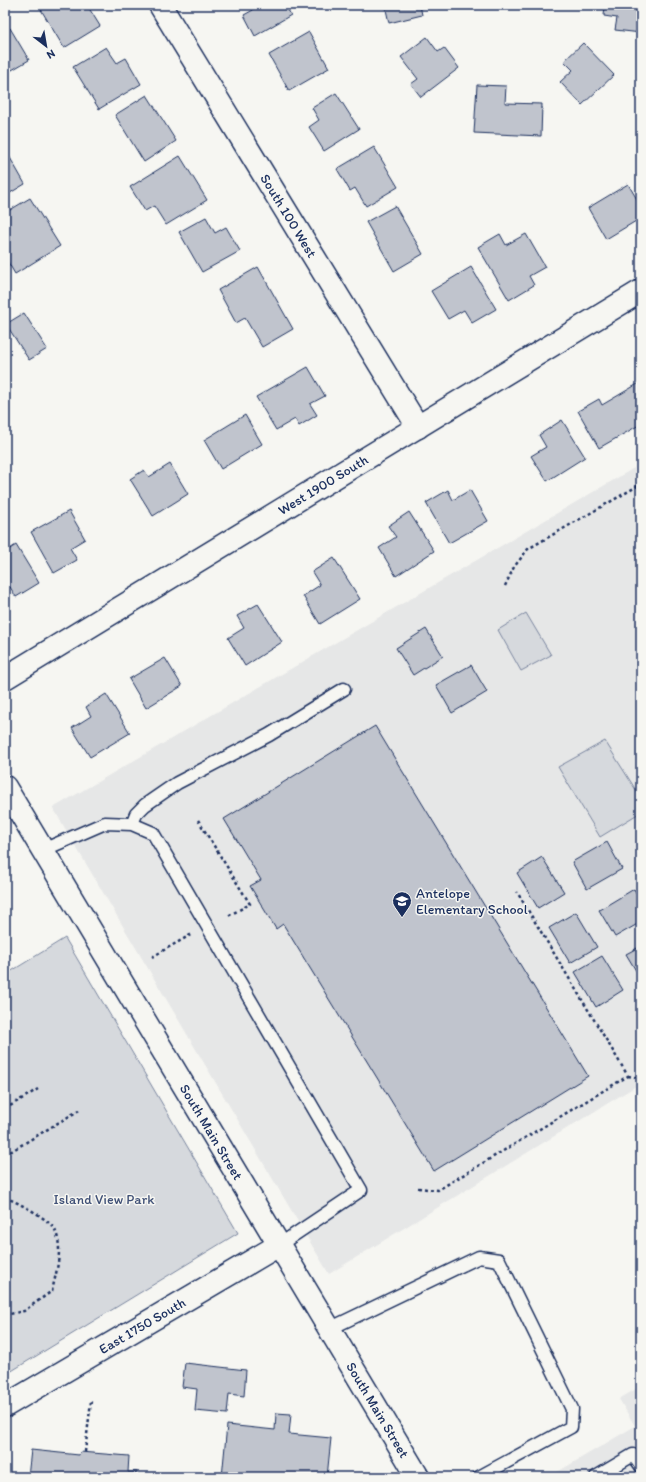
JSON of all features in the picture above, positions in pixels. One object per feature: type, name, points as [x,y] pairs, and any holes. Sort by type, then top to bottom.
[{"type":"street","name":"South 100 West","points":[[160,5],[418,427]]},
{"type":"street","name":"West 1900 South","points":[[5,678],[641,291]]},
{"type":"street","name":"South Main Street","points":[[5,787],[418,1477]]},
{"type":"street","name":"East 1750 South","points":[[5,1406],[279,1245]]},
{"type":"lane","points":[[132,824],[136,814],[177,783],[269,735],[344,689]]},
{"type":"lane","points":[[43,850],[105,823],[132,824],[153,833],[361,1190],[279,1245]]},
{"type":"lane","points":[[329,1329],[479,1257],[499,1260],[572,1409],[571,1427],[478,1477]]},
{"type":"lane","points":[[596,1477],[633,1455],[641,1466]]},
{"type":"path","points":[[505,586],[514,567],[528,549],[641,484]]},
{"type":"path","points":[[198,820],[250,904],[228,916]]},
{"type":"path","points":[[517,892],[628,1076]]},
{"type":"path","points":[[152,957],[194,933]]},
{"type":"path","points":[[418,1188],[438,1190],[628,1076],[641,1078]]},
{"type":"path","points":[[5,1109],[38,1089]]},
{"type":"path","points":[[5,1155],[81,1109]]},
{"type":"path","points":[[5,1197],[34,1211],[56,1231],[59,1257],[52,1291],[24,1311],[5,1315]]},
{"type":"path","points":[[85,1452],[92,1401]]},
{"type":"shaded area","points":[[641,464],[641,1083],[329,1274],[53,808]]},
{"type":"shaded area","points":[[641,1386],[641,1477],[549,1477],[635,1426],[619,1399]]},
{"type":"green space","points":[[526,613],[551,655],[521,671],[498,630]]},
{"type":"green space","points":[[605,741],[641,798],[641,812],[600,837],[558,767]]},
{"type":"green space","name":"Island View Park","points":[[65,938],[238,1233],[5,1375],[5,975]]},
{"type":"building","points":[[44,5],[76,5],[78,7],[87,5],[100,26],[64,48],[40,8]]},
{"type":"building","points":[[250,5],[285,5],[291,15],[255,36],[244,15],[253,10]]},
{"type":"building","points":[[385,5],[420,5],[422,15],[389,23]]},
{"type":"building","points":[[605,5],[641,5],[641,33],[615,30],[617,18],[604,16]]},
{"type":"building","points":[[10,28],[29,60],[5,74],[5,31]]},
{"type":"building","points":[[309,32],[329,68],[289,91],[269,55]]},
{"type":"building","points":[[427,37],[438,52],[444,48],[459,68],[421,97],[411,84],[418,79],[401,57]]},
{"type":"building","points":[[583,43],[614,75],[582,105],[560,82],[573,70],[564,61]]},
{"type":"building","points":[[106,47],[117,63],[126,58],[141,84],[99,109],[73,67]]},
{"type":"building","points":[[477,85],[506,86],[505,103],[542,104],[541,136],[474,133]]},
{"type":"building","points":[[336,93],[359,129],[324,151],[309,127],[319,120],[312,108]]},
{"type":"building","points":[[147,95],[176,141],[144,162],[115,115]]},
{"type":"building","points":[[374,147],[398,187],[366,206],[355,188],[350,191],[337,169]]},
{"type":"building","points":[[5,149],[25,184],[5,196]]},
{"type":"building","points":[[180,156],[207,200],[166,225],[154,206],[145,211],[130,187]]},
{"type":"building","points":[[628,184],[641,206],[641,218],[606,239],[588,208]]},
{"type":"building","points":[[30,198],[60,246],[15,274],[5,257],[5,213]]},
{"type":"building","points":[[395,206],[423,254],[394,271],[366,222]]},
{"type":"building","points":[[206,217],[215,233],[226,227],[240,251],[202,272],[179,232]]},
{"type":"building","points":[[500,234],[506,245],[526,234],[545,267],[529,276],[534,285],[509,300],[478,247]]},
{"type":"building","points":[[258,267],[293,329],[262,347],[245,318],[236,323],[218,290]]},
{"type":"building","points":[[471,267],[496,309],[472,323],[464,310],[448,319],[431,291]]},
{"type":"building","points":[[24,313],[47,349],[29,360],[6,324]]},
{"type":"building","points":[[308,367],[325,396],[310,404],[317,415],[299,426],[295,419],[276,430],[256,397]]},
{"type":"building","points":[[641,382],[641,424],[599,448],[578,411],[599,399],[602,405]]},
{"type":"building","points":[[245,415],[262,444],[221,469],[204,440]]},
{"type":"building","points":[[562,420],[585,457],[547,481],[531,456],[546,447],[539,435]]},
{"type":"building","points":[[170,464],[188,494],[153,516],[130,479],[144,470],[149,477]]},
{"type":"building","points":[[448,490],[453,500],[470,490],[488,521],[449,543],[426,503]]},
{"type":"building","points":[[69,511],[85,539],[70,548],[77,560],[54,573],[31,532]]},
{"type":"building","points":[[409,512],[434,551],[396,576],[379,548],[396,537],[388,526]]},
{"type":"building","points":[[16,545],[39,583],[16,597],[10,587],[5,590],[5,552]]},
{"type":"building","points":[[334,558],[360,599],[320,624],[303,596],[320,585],[312,572]]},
{"type":"building","points":[[258,604],[282,642],[245,666],[228,638],[244,628],[237,616]]},
{"type":"building","points":[[426,629],[443,656],[413,675],[396,648]]},
{"type":"building","points":[[165,658],[182,686],[146,708],[129,679]]},
{"type":"building","points":[[471,665],[487,692],[452,713],[436,685]]},
{"type":"building","points":[[106,694],[130,733],[90,757],[72,728],[91,716],[86,707]]},
{"type":"building","points":[[375,726],[588,1076],[434,1171],[283,924],[276,929],[250,886],[261,880],[224,819]]},
{"type":"building","points":[[607,842],[622,869],[587,889],[572,862]]},
{"type":"building","points":[[542,857],[564,892],[538,908],[517,873]]},
{"type":"building","points":[[634,889],[641,901],[641,922],[615,937],[599,910]]},
{"type":"building","points":[[576,912],[597,947],[570,963],[549,928]]},
{"type":"building","points":[[641,946],[641,979],[626,954]]},
{"type":"building","points":[[602,956],[623,990],[596,1007],[575,972]]},
{"type":"building","points":[[185,1363],[246,1370],[244,1396],[229,1394],[227,1414],[195,1411],[197,1389],[182,1387]]},
{"type":"building","points":[[276,1413],[291,1414],[289,1434],[331,1438],[327,1477],[222,1477],[227,1425],[275,1430]]},
{"type":"building","points":[[31,1450],[79,1455],[80,1452],[129,1456],[128,1472],[137,1472],[137,1477],[28,1477]]},
{"type":"place","name":"Antelope Elementary School","points":[[402,918]]}]
